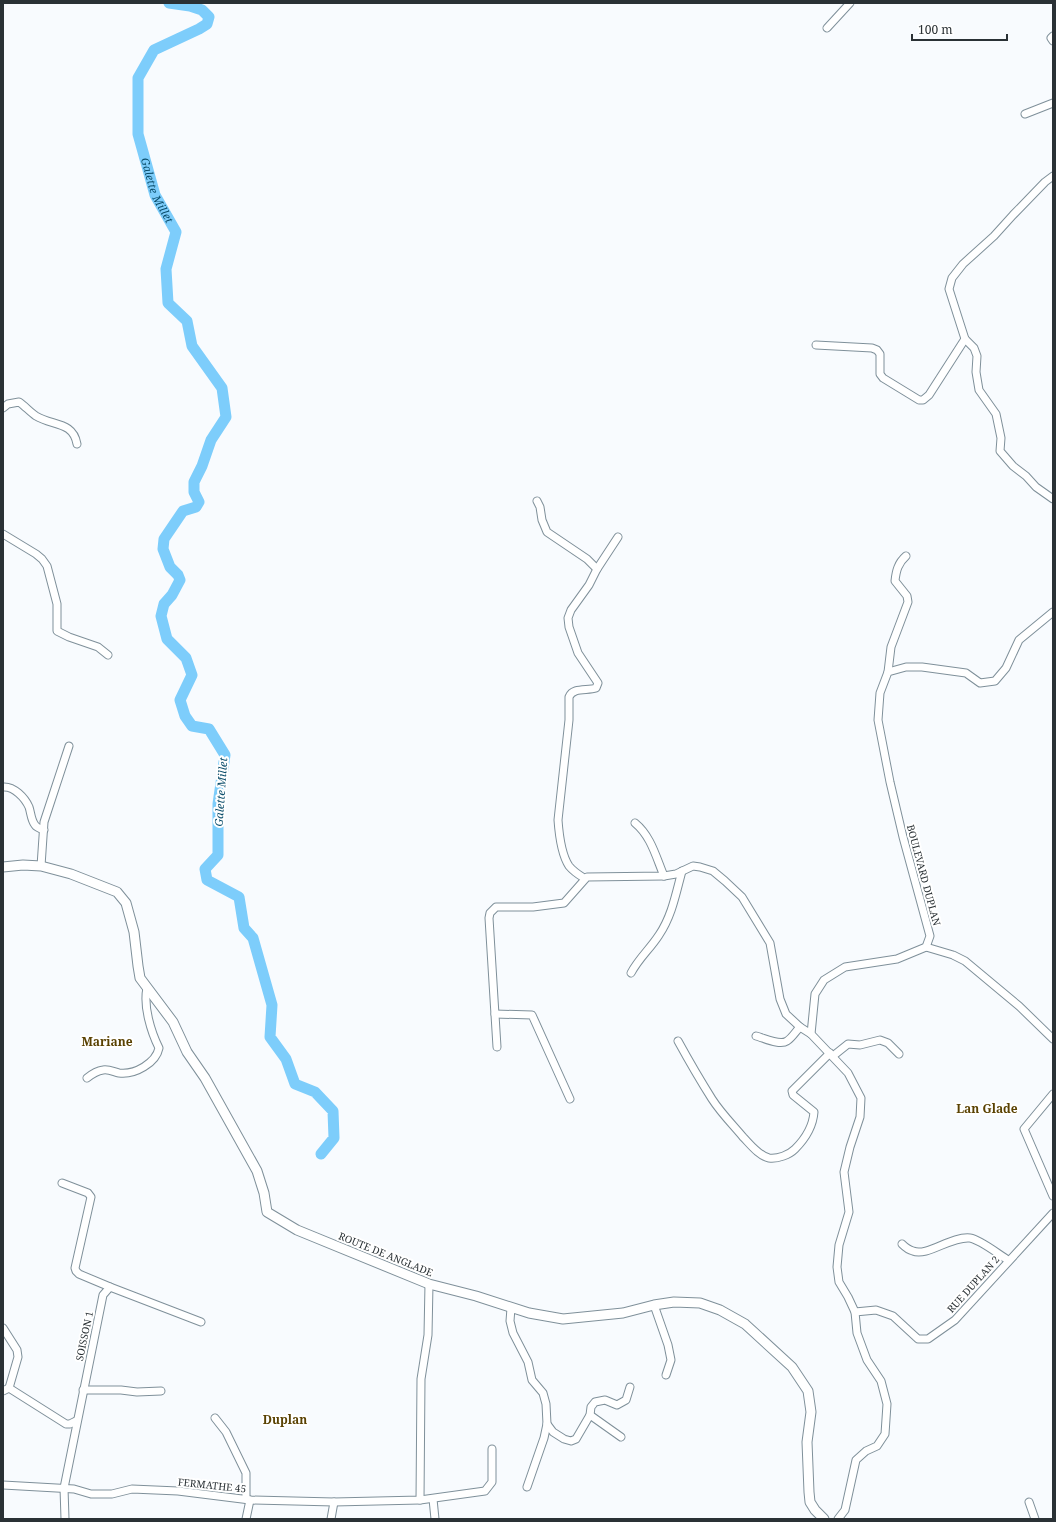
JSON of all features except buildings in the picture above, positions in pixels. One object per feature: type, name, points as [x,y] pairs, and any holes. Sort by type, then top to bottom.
[{"type":"street","points":[[827,28],[850,3]]},
{"type":"street","points":[[1053,36],[1051,38],[1053,41]]},
{"type":"street","points":[[1026,114],[1053,103]]},
{"type":"street","points":[[1053,176],[1045,182],[994,236],[956,271],[949,289],[965,339],[974,348],[977,356],[976,372],[979,390],[996,414],[1001,438],[1000,451],[1013,466],[1026,476],[1036,487],[1053,499]]},
{"type":"street","points":[[816,345],[872,348],[877,350],[880,354],[880,374],[883,378],[919,400],[923,400],[929,394],[965,339]]},
{"type":"street","points":[[3,408],[8,404],[19,402],[36,416],[64,425],[76,437],[77,444]]},
{"type":"street","points":[[537,501],[540,507],[546,532],[587,559],[597,569]]},
{"type":"street","points":[[3,534],[42,558],[47,566],[57,604],[56,631],[69,638],[98,647],[108,655]]},
{"type":"street","points":[[584,878],[569,866],[559,831],[558,820],[568,726],[569,697],[570,694],[575,691],[593,689],[598,686],[598,683],[578,652],[568,623],[568,618],[571,610],[589,585],[597,569],[618,537]]},
{"type":"street","name":"BOULEVARD DUPLAN","points":[[906,556],[901,560],[896,573],[895,581],[907,596],[908,602],[891,647],[888,672],[880,693],[878,720],[902,837],[930,936],[926,947]]},
{"type":"street","points":[[888,672],[906,667],[922,667],[966,673],[980,683],[994,681],[1006,668],[1020,640],[1053,612]]},
{"type":"street","points":[[41,866],[46,814],[69,746]]},
{"type":"street","points":[[3,787],[8,786],[12,788],[24,799],[29,808],[32,821],[36,826],[44,830]]},
{"type":"street","points":[[635,823],[647,835],[664,876]]},
{"type":"street","name":"ROUTE DE ANGLADE","points":[[3,867],[23,865],[41,866],[71,874],[117,892],[126,903],[134,932],[140,978],[173,1022],[187,1052],[205,1078],[257,1171],[264,1193],[267,1212],[297,1230],[429,1284],[476,1296],[529,1313],[563,1319],[623,1313],[654,1305],[674,1302],[700,1302],[720,1310],[745,1324],[792,1368],[808,1391],[811,1412],[807,1442],[810,1502],[815,1510],[824,1519]]},
{"type":"street","points":[[496,1047],[489,934],[490,913],[496,908],[533,907],[564,903],[584,878],[591,876],[664,876],[676,874],[693,866],[713,871],[726,881],[742,897],[770,943],[780,999],[786,1014],[800,1027],[811,1034],[848,1073],[861,1098],[860,1117],[844,1172],[849,1212],[839,1245],[837,1267],[839,1282],[855,1312],[857,1333],[867,1360],[881,1381],[887,1404],[887,1419],[886,1434],[877,1446],[866,1451],[856,1460],[845,1510],[838,1519]]},
{"type":"street","points":[[631,973],[641,956],[658,937],[670,914],[682,871]]},
{"type":"street","points":[[811,1034],[815,994],[824,980],[845,967],[898,959],[926,947],[953,955],[966,962],[1019,1006],[1053,1039]]},
{"type":"street","points":[[87,1078],[95,1072],[105,1069],[120,1073],[128,1073],[153,1060],[158,1054],[160,1048],[156,1041],[146,1008],[145,996],[147,988]]},
{"type":"street","points":[[495,1014],[532,1015],[570,1099]]},
{"type":"street","points":[[756,1036],[784,1042],[788,1041],[800,1027]]},
{"type":"street","points":[[678,1041],[713,1100],[725,1117],[748,1143],[760,1154],[769,1158],[781,1157],[793,1151],[804,1139],[812,1122],[814,1112],[793,1095],[792,1090],[831,1054],[848,1044],[856,1045],[880,1040],[888,1043],[899,1054]]},
{"type":"street","points":[[1053,1094],[1024,1129],[1053,1196]]},
{"type":"street","points":[[62,1183],[88,1193],[90,1197],[75,1268],[76,1271],[110,1287],[201,1322]]},
{"type":"street","name":"RUE DUPLAN 2","points":[[855,1312],[876,1310],[893,1316],[918,1339],[928,1339],[955,1320],[1008,1260],[1032,1237],[1053,1213]]},
{"type":"street","points":[[902,1244],[914,1252],[926,1251],[952,1240],[972,1238],[1008,1260]]},
{"type":"street","points":[[420,1500],[421,1379],[428,1335],[429,1284]]},
{"type":"street","name":"SOISSON 1","points":[[66,1519],[64,1488],[76,1421],[103,1295],[110,1287]]},
{"type":"street","points":[[654,1305],[671,1360],[666,1375]]},
{"type":"street","points":[[511,1308],[510,1321],[513,1333],[528,1362],[532,1380],[543,1393],[546,1404],[548,1424],[527,1487]]},
{"type":"street","points":[[3,1328],[17,1350],[18,1357],[6,1390],[66,1424],[76,1421]]},
{"type":"street","points":[[548,1424],[553,1432],[564,1439],[571,1441],[576,1439],[590,1415],[591,1407],[596,1402],[605,1400],[617,1405],[626,1400],[630,1387]]},
{"type":"street","points":[[83,1390],[121,1390],[138,1392],[161,1391]]},
{"type":"street","points":[[590,1415],[621,1436]]},
{"type":"street","points":[[215,1418],[226,1432],[246,1473],[248,1499],[246,1519]]},
{"type":"street","name":"FERMATHE 45","points":[[3,1485],[74,1489],[91,1494],[112,1494],[132,1489],[178,1491],[248,1499],[334,1502],[420,1500],[485,1491],[492,1482],[492,1449]]},
{"type":"street","points":[[433,1499],[436,1519]]},
{"type":"street","points":[[331,1519],[334,1502]]},
{"type":"street","points":[[1029,1502],[1035,1519]]},
{"type":"waterway","name":"Galette Millet","points":[[169,3],[190,6],[202,10],[209,17],[207,24],[199,29],[154,50],[138,78],[138,134],[155,195],[176,232],[166,269],[168,303],[187,321],[192,346],[222,388],[226,417],[211,440],[202,466],[194,482],[194,492],[199,502],[196,507],[183,511],[164,539],[163,549],[170,567],[178,575],[180,580],[172,595],[164,604],[161,616],[167,639],[186,658],[192,675],[180,700],[185,716],[192,726],[209,729],[225,755],[218,804],[218,855],[205,869],[207,880],[239,897],[244,928],[253,938],[272,1005],[270,1037],[286,1059],[295,1084],[315,1092],[333,1111],[334,1138],[321,1154]]},
{"type":"district","name":"Mariane","points":[[107,1042]]},
{"type":"district","name":"Lan Glade","points":[[987,1109]]},
{"type":"district","name":"Duplan","points":[[285,1420]]}]
